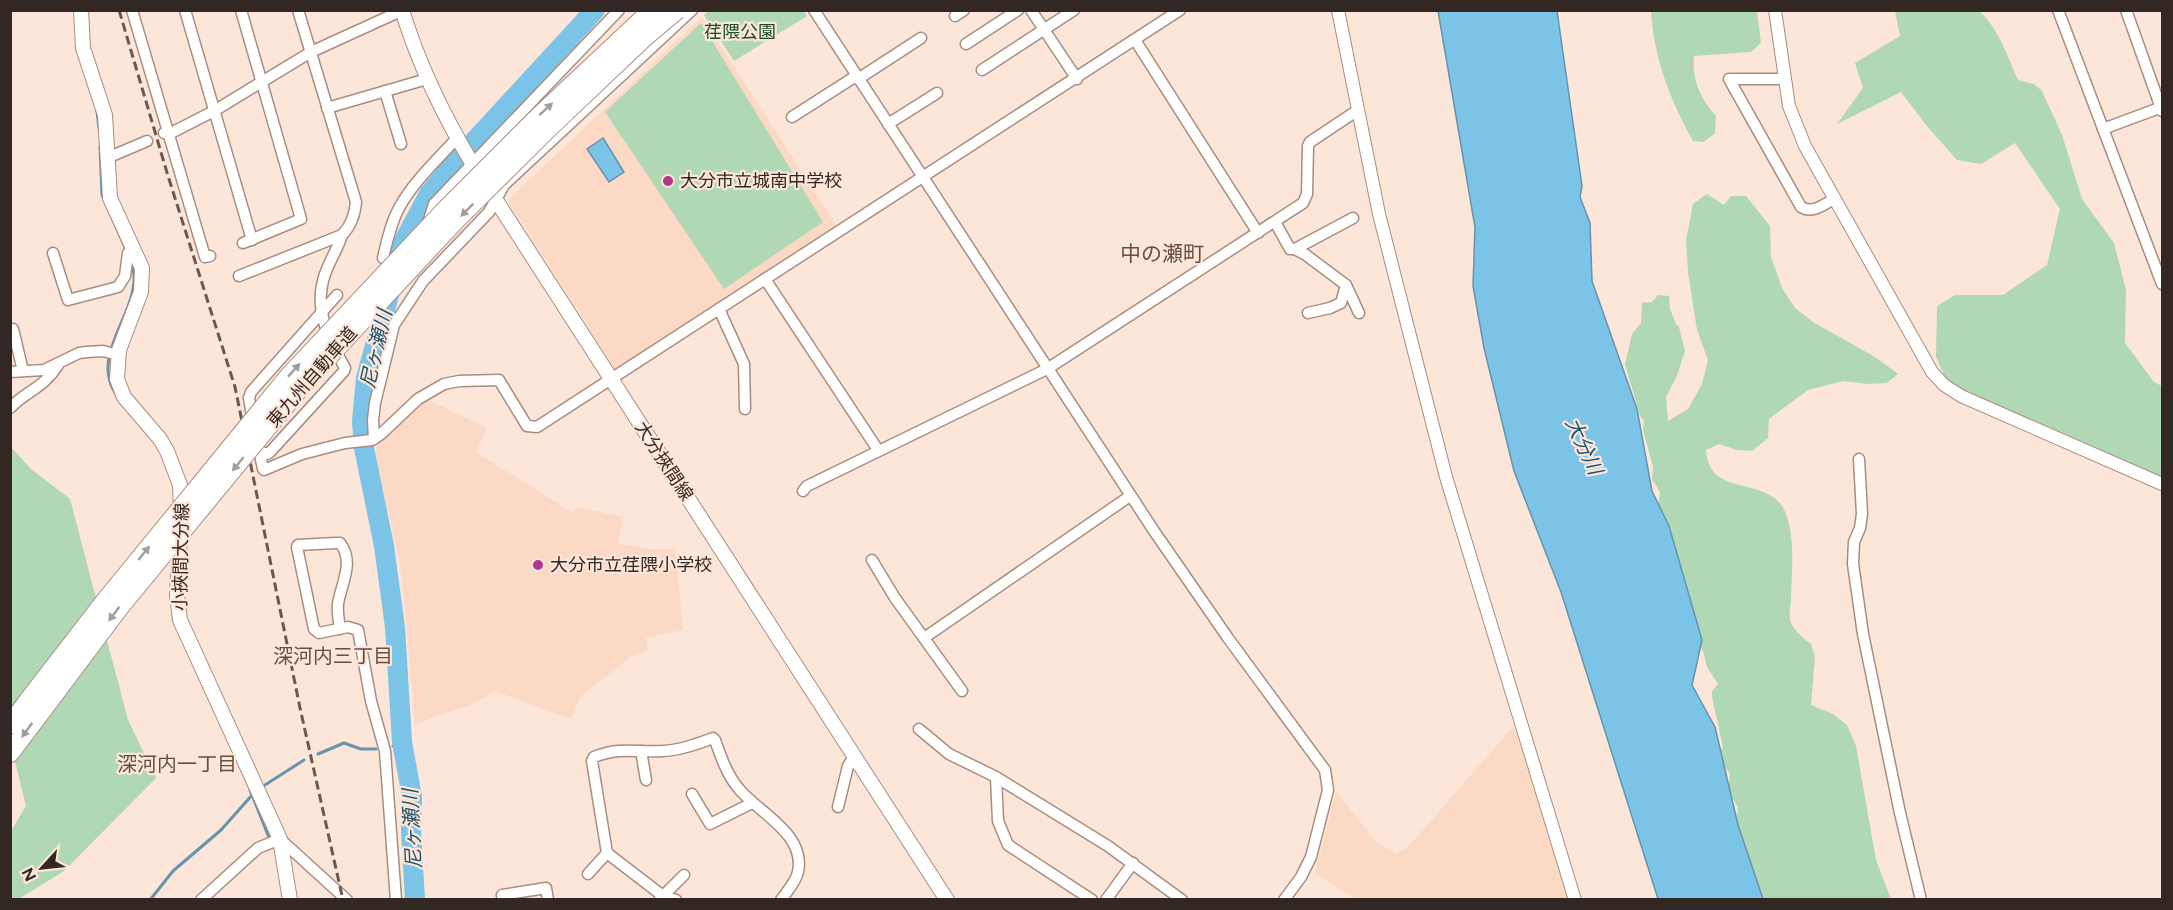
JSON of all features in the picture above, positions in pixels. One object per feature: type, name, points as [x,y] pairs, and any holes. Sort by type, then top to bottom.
[{"type":"highway","name":"東九州自動車道","points":[[10,753],[37,703],[105,601],[289,376],[455,200],[538,117],[652,10]]},
{"type":"highway","name":"東九州自動車道","points":[[10,725],[37,703],[119,608],[304,382],[464,212],[646,36],[677,10]]},
{"type":"main road","name":"小挾間大分線","points":[[81,10],[83,48],[105,115],[110,198],[142,268],[141,292],[117,355],[117,379],[123,397],[164,446],[180,485],[182,494],[177,595],[180,620],[280,839],[290,900]]},
{"type":"main road","name":"大分挾間線","points":[[403,11],[427,79],[472,163],[947,900]]},
{"type":"street","points":[[132,10],[166,133],[205,257],[210,256]]},
{"type":"street","points":[[185,10],[248,242],[301,219],[241,10]]},
{"type":"street","points":[[423,281],[428,220],[434,204],[619,10]]},
{"type":"street","points":[[374,439],[375,403],[393,328],[423,281],[473,230],[496,201],[504,185],[692,10]]},
{"type":"street","points":[[814,10],[1130,496],[1228,638],[1325,770],[1328,790],[1309,863],[1284,900]]},
{"type":"street","points":[[966,44],[1017,10]]},
{"type":"street","points":[[1031,10],[1077,79]]},
{"type":"street","points":[[982,69],[1074,10]]},
{"type":"street","points":[[337,295],[251,392],[249,398],[264,470],[302,454],[374,439],[418,399],[444,384],[459,381],[499,380],[527,426],[537,427],[1077,79],[1180,10]]},
{"type":"street","points":[[1338,10],[1393,272],[1446,477],[1575,900]]},
{"type":"street","points":[[1775,10],[1789,106],[1795,125],[1927,365],[1944,385],[1961,396],[2163,484]]},
{"type":"street","points":[[2058,10],[2162,282]]},
{"type":"street","points":[[2103,129],[2162,108],[2126,10]]},
{"type":"street","points":[[259,452],[267,454],[270,452],[345,368],[332,344],[320,312],[322,284],[342,235],[348,229],[356,210],[356,202],[300,11]]},
{"type":"street","points":[[166,133],[214,111],[311,52],[403,11]]},
{"type":"street","points":[[792,117],[921,38]]},
{"type":"street","points":[[1135,40],[1258,232]]},
{"type":"street","points":[[327,108],[427,79]]},
{"type":"street","points":[[1785,79],[1729,79],[1801,207],[1811,210],[1834,199]]},
{"type":"street","points":[[385,91],[401,144]]},
{"type":"street","points":[[888,124],[937,93]]},
{"type":"street","points":[[803,491],[807,486],[878,450],[1047,369],[1275,222],[1306,200],[1310,142],[1358,110]]},
{"type":"street","points":[[382,258],[391,227],[400,207],[421,177],[457,138]]},
{"type":"street","points":[[107,158],[147,141]]},
{"type":"street","points":[[1295,249],[1353,218]]},
{"type":"street","points":[[1275,222],[1290,249],[1306,255],[1346,285],[1359,313]]},
{"type":"street","points":[[239,276],[342,235]]},
{"type":"street","points":[[53,253],[68,300],[118,287],[125,276],[128,254],[134,249]]},
{"type":"street","points":[[765,279],[878,450]]},
{"type":"street","points":[[1308,313],[1341,303],[1346,285]]},
{"type":"street","points":[[719,309],[744,364],[744,409]]},
{"type":"street","points":[[13,329],[23,371]]},
{"type":"street","points":[[10,372],[44,370],[79,353],[103,351],[117,355]]},
{"type":"street","points":[[10,408],[45,383],[58,364]]},
{"type":"street","points":[[1859,459],[1862,514],[1860,528],[1854,542],[1853,564],[1863,634],[1900,813],[1921,900]]},
{"type":"street","points":[[924,638],[1130,496]]},
{"type":"street","points":[[340,628],[338,605],[347,566],[343,546],[336,543],[298,545],[314,630],[320,633],[340,628],[355,627],[358,630],[371,701],[385,751],[396,900]]},
{"type":"street","points":[[872,560],[895,598],[962,691]]},
{"type":"street","points":[[919,729],[949,754],[996,777],[1132,863],[1182,900]]},
{"type":"street","points":[[675,900],[661,898],[607,853],[592,759],[605,752],[620,749],[672,750],[713,738],[731,778],[752,803],[788,835],[796,847],[798,871],[781,900]]},
{"type":"street","points":[[641,751],[646,780]]},
{"type":"street","points":[[838,807],[848,766],[855,755]]},
{"type":"street","points":[[996,777],[998,821],[1008,845],[1092,900]]},
{"type":"street","points":[[692,794],[710,824],[752,803]]},
{"type":"street","points":[[201,900],[258,848],[280,839],[347,900]]},
{"type":"street","points":[[588,874],[607,853]]},
{"type":"street","points":[[1106,900],[1132,863]]},
{"type":"street","points":[[661,898],[684,875]]},
{"type":"street","points":[[503,900],[502,895],[546,888],[548,900]]},
{"type":"shaded area","name":"大分市立城南中学校","points":[[702,17],[837,227],[616,371],[508,200]]},
{"type":"shaded area","name":"大分市立荏隈小学校","points":[[426,399],[487,428],[476,452],[573,513],[578,507],[623,517],[618,543],[646,549],[675,549],[683,630],[646,638],[648,650],[632,656],[581,696],[571,719],[495,691],[473,704],[415,725],[403,586],[395,539],[377,465],[376,449],[378,444],[414,408]]},
{"type":"shaded area","points":[[1514,726],[1568,899],[1356,899],[1315,873],[1336,791],[1375,841],[1396,854],[1408,847]]},
{"type":"green space","name":"荏隈公園","points":[[710,10],[804,11],[807,16],[734,61],[704,15]]},
{"type":"green space","points":[[1651,11],[1757,11],[1761,43],[1751,52],[1694,56],[1694,73],[1698,88],[1716,116],[1715,133],[1704,142],[1693,141],[1670,94],[1656,46]]},
{"type":"green space","points":[[1895,11],[1979,11],[1992,25],[2018,80],[2034,84],[2042,91],[2062,135],[2082,199],[2114,243],[2126,290],[2125,343],[2154,382],[2162,386],[2162,477],[1989,405],[1946,379],[1936,357],[1937,306],[1955,295],[2003,295],[2047,265],[2060,209],[2015,143],[1981,164],[1957,160],[1901,92],[1837,124],[1863,88],[1855,63],[1900,36]]},
{"type":"green space","points":[[701,23],[823,222],[724,289],[605,112]]},
{"type":"green space","points":[[1707,194],[1724,205],[1731,196],[1746,196],[1770,226],[1771,257],[1782,288],[1795,308],[1813,322],[1875,357],[1898,374],[1887,383],[1868,384],[1843,381],[1808,390],[1769,419],[1768,438],[1752,451],[1737,450],[1719,444],[1706,450],[1709,465],[1716,474],[1726,480],[1762,491],[1773,497],[1782,506],[1786,515],[1792,550],[1790,620],[1802,637],[1811,644],[1815,657],[1811,705],[1833,714],[1847,725],[1856,746],[1876,860],[1891,899],[1762,899],[1736,824],[1738,807],[1728,791],[1730,774],[1721,761],[1719,753],[1723,747],[1712,697],[1712,691],[1718,684],[1707,667],[1704,654],[1688,620],[1658,508],[1660,492],[1652,479],[1653,467],[1643,430],[1644,421],[1640,416],[1625,364],[1632,334],[1641,323],[1642,303],[1652,302],[1658,295],[1669,296],[1670,309],[1679,327],[1685,351],[1677,376],[1666,397],[1668,421],[1688,409],[1702,384],[1708,360],[1697,330],[1688,272],[1686,240],[1693,204]]},
{"type":"green space","points":[[10,446],[31,469],[70,499],[128,720],[156,778],[64,871],[17,900],[11,899],[11,831],[26,806],[10,741]]},
{"type":"water","name":"大分川","points":[[1438,11],[1557,11],[1582,186],[1580,197],[1590,223],[1592,281],[1637,409],[1652,491],[1669,526],[1702,640],[1692,685],[1715,727],[1738,825],[1763,899],[1658,899],[1561,592],[1514,471],[1484,348],[1473,286],[1475,227]]},
{"type":"water","points":[[603,138],[624,172],[609,182],[587,149]]},
{"type":"waterway","name":"尼ヶ瀬川","points":[[415,900],[411,831],[412,797],[402,742],[395,627],[384,546],[364,448],[362,421],[366,378],[404,241],[429,194],[455,162],[595,10]]},
{"type":"waterway","points":[[97,111],[99,128]]},
{"type":"waterway","points":[[100,147],[102,195],[127,252]]},
{"type":"waterway","points":[[118,397],[110,380],[108,364],[112,346],[132,295],[134,278],[131,261]]},
{"type":"waterway","points":[[393,746],[402,742]]},
{"type":"waterway","points":[[318,754],[344,743],[361,749],[376,749]]},
{"type":"waterway","points":[[265,785],[304,760]]},
{"type":"waterway","points":[[250,790],[270,840]]},
{"type":"waterway","points":[[150,900],[173,871],[221,830],[253,794]]},
{"type":"railway","points":[[119,10],[168,176],[235,387],[300,708],[343,900]]},
{"type":"place","name":"大分市立城南中学校","points":[[668,181]]},
{"type":"place","name":"大分市立荏隈小学校","points":[[538,565]]},
{"type":"district","name":"中の瀬町","points":[[1162,253]]},
{"type":"district","name":"深河内三丁目","points":[[333,656]]},
{"type":"district","name":"深河内一丁目","points":[[177,764]]}]
